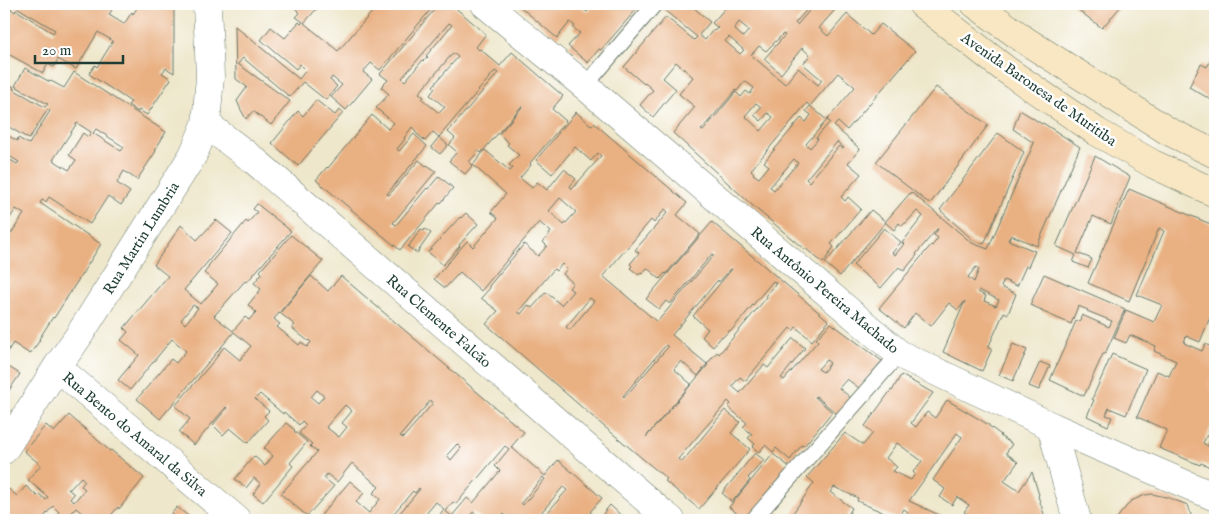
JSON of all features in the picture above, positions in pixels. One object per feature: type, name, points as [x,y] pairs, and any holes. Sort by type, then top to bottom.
[{"type":"main road","name":"Avenida Baronesa de Muritiba","points":[[922,4],[1005,69],[1097,132],[1153,164],[1215,193]]},
{"type":"main road","points":[[975,4],[1026,40],[1153,122],[1215,154]]},
{"type":"street","name":"Rua Martin Lumbria","points":[[4,450],[193,155],[206,124],[210,77],[207,4]]},
{"type":"street","name":"Rua Antônio Pereira Machado","points":[[485,4],[585,86],[899,354],[1052,426],[1215,497]]},
{"type":"street","name":"Rua Clemente Falcão","points":[[206,124],[255,161],[663,518]]},
{"type":"street","name":"Rua Bento do Amaral da Silva","points":[[57,367],[237,520]]},
{"type":"street","points":[[1052,426],[1077,520]]},
{"type":"lane","points":[[585,86],[656,4]]},
{"type":"lane","points":[[753,520],[899,354]]},
{"type":"building","points":[[4,4],[115,4],[109,15],[124,24],[140,4],[174,4],[174,73],[166,68],[162,73],[171,79],[147,115],[139,110],[138,112],[128,105],[131,102],[89,74],[95,65],[97,67],[113,41],[98,32],[76,69],[58,59],[54,67],[48,64],[43,73],[4,53]],"holes":[[[13,5],[55,30],[53,33],[16,10],[15,12],[11,9]]]},
{"type":"building","points":[[298,4],[321,4],[304,23],[338,51],[379,4],[451,4],[486,34],[476,47],[479,50],[500,66],[512,52],[563,96],[552,109],[566,121],[530,163],[531,165],[520,178],[532,188],[537,182],[547,190],[564,169],[576,179],[570,186],[572,189],[601,156],[598,153],[591,161],[575,147],[552,174],[536,160],[576,112],[592,126],[594,123],[687,203],[677,215],[700,234],[666,274],[660,279],[647,268],[639,275],[630,268],[632,266],[630,264],[639,253],[635,250],[668,212],[665,209],[654,223],[651,220],[603,276],[657,322],[714,255],[712,254],[670,304],[666,301],[659,309],[646,299],[712,222],[829,321],[812,341],[796,327],[793,331],[790,328],[745,381],[740,377],[732,386],[740,393],[764,365],[768,368],[793,338],[805,348],[781,378],[784,380],[831,323],[882,361],[859,388],[847,379],[839,388],[851,398],[837,414],[815,397],[832,412],[790,460],[776,448],[773,452],[765,445],[759,452],[752,447],[755,444],[748,438],[752,434],[743,427],[747,423],[728,407],[731,404],[728,401],[678,459],[682,462],[725,410],[740,422],[731,433],[750,449],[699,509],[665,481],[667,479],[486,324],[498,311],[481,298],[490,288],[489,286],[524,244],[538,256],[547,246],[543,242],[551,232],[539,222],[481,291],[460,272],[445,288],[434,279],[467,241],[473,247],[498,218],[491,212],[506,194],[473,165],[465,174],[449,161],[457,152],[449,145],[455,138],[448,132],[498,73],[495,71],[439,137],[433,132],[425,141],[412,127],[397,149],[399,151],[414,134],[427,146],[387,194],[389,195],[419,160],[436,171],[393,223],[396,225],[439,176],[453,188],[400,250],[316,180],[372,115],[388,129],[394,123],[376,108],[389,94],[381,87],[388,80],[380,74],[434,10],[432,8],[380,70],[371,63],[363,72],[372,79],[346,110],[331,97],[342,85],[332,77],[330,80],[337,86],[326,100],[303,82],[290,97],[243,58],[238,64],[290,101],[271,125],[253,111],[246,119],[237,101],[247,87],[236,79],[235,26],[299,79],[306,70],[300,64],[296,69],[261,40],[271,27],[285,38],[299,22],[301,24],[303,22],[296,17],[300,13],[295,8]],"holes":[[[449,23],[452,25],[426,56],[428,57],[423,60],[405,81],[402,78]],[[453,53],[458,57],[433,86],[435,88],[430,95],[445,107],[439,113],[422,99],[424,97],[419,93]],[[522,107],[499,134],[509,143],[507,145],[519,155],[509,165],[513,168],[510,171],[485,150],[473,165],[469,162],[477,150],[481,153]],[[560,198],[576,212],[564,225],[549,211]],[[562,264],[567,269],[563,274],[573,283],[569,288],[573,291],[561,305],[546,292],[532,308],[528,305],[521,314],[518,312],[554,269],[556,271]],[[731,269],[693,316],[708,329],[702,337],[713,347],[722,336],[731,331],[773,281],[776,283],[766,295],[767,297],[719,354],[717,352],[707,364],[672,335],[718,280],[719,282]],[[590,298],[594,301],[570,330],[566,327]],[[666,345],[668,347],[624,398],[623,396]],[[826,360],[830,363],[823,372],[818,369]],[[681,361],[698,376],[708,365],[646,437],[691,384],[674,369]]]},
{"type":"building","points":[[517,4],[586,4],[582,8],[587,12],[594,4],[641,4],[588,63],[568,46],[580,33],[573,28],[575,26],[570,22],[557,38]]},
{"type":"building","points":[[667,4],[696,4],[693,7],[710,22],[699,35],[705,40],[713,30],[718,28],[712,23],[729,4],[812,4],[795,23],[797,25],[815,4],[840,4],[819,28],[828,36],[847,14],[871,35],[881,24],[915,51],[847,130],[838,122],[834,126],[860,149],[848,163],[861,174],[841,197],[845,201],[848,197],[861,209],[831,244],[834,247],[823,263],[753,206],[673,133],[695,107],[679,94],[693,77],[676,62],[663,78],[676,89],[653,117],[640,105],[653,90],[624,67],[666,17],[694,40],[697,37],[663,9]],"holes":[[[739,22],[749,30],[743,37],[734,29]],[[783,34],[785,35],[764,59],[781,74],[802,48],[810,55],[803,64],[822,80],[818,85],[798,68],[785,84],[751,55],[759,46],[766,51]],[[729,37],[744,50],[740,54],[725,41]],[[838,73],[855,87],[827,120],[810,106]],[[745,81],[754,88],[750,94],[746,91],[741,97],[736,92],[703,131],[701,130]],[[756,103],[761,107],[754,115],[761,121],[768,113],[773,117],[761,131],[745,116]],[[807,103],[810,106],[806,111],[811,115],[806,122],[801,118],[764,162],[769,166],[759,178],[753,174],[751,170]],[[827,120],[830,122],[816,138],[818,139],[810,148],[806,144]],[[837,142],[844,148],[839,146],[809,182],[806,179]],[[794,159],[798,163],[774,190],[770,187]]]},
{"type":"building","points":[[1075,4],[1123,4],[1102,28],[1073,6]]},
{"type":"building","points":[[1215,52],[1215,102],[1189,87],[1201,64],[1207,67]]},
{"type":"building","points":[[25,68],[64,88],[74,72],[166,132],[137,180],[124,171],[117,183],[130,192],[121,205],[108,196],[90,224],[49,197],[46,202],[42,200],[40,203],[101,244],[30,354],[13,343],[4,357],[4,337],[9,332],[4,328],[4,231],[10,235],[24,214],[16,209],[4,227],[4,159],[7,158],[17,164],[19,162],[4,153],[4,133],[17,141],[18,138],[29,144],[50,111],[48,109],[29,139],[4,124],[4,81],[14,87],[13,89],[45,107],[48,104],[15,86]],"holes":[[[77,123],[91,132],[88,137],[83,133],[69,155],[76,160],[69,170],[53,160]],[[96,129],[124,147],[121,151],[93,133]]]},
{"type":"building","points":[[936,87],[988,125],[930,204],[876,162]]},
{"type":"building","points":[[316,100],[335,115],[339,110],[343,113],[298,166],[272,143],[298,111],[303,116]]},
{"type":"building","points":[[1020,110],[1080,147],[1037,246],[1011,235],[1008,240],[1035,251],[1017,286],[1004,280],[1001,287],[1016,294],[1008,314],[1004,312],[988,348],[992,349],[982,371],[943,352],[965,301],[958,310],[949,303],[931,326],[915,313],[904,328],[879,308],[938,238],[934,235],[938,229],[904,271],[899,267],[881,288],[853,265],[884,228],[901,242],[892,253],[895,255],[904,244],[902,243],[923,216],[917,211],[906,223],[902,226],[899,223],[894,230],[885,222],[911,192],[972,243],[988,249],[1034,143],[1013,129]],"holes":[[[976,267],[979,269],[974,282],[968,277]],[[979,290],[999,300],[996,306],[984,301],[986,296],[978,292]]]},
{"type":"building","points":[[998,133],[1024,152],[984,244],[973,240],[940,210]]},
{"type":"building","points":[[439,137],[448,145],[440,154],[431,147]]},
{"type":"building","points":[[1095,156],[1130,177],[1111,224],[1093,216],[1077,253],[1092,259],[1088,268],[1073,262],[1076,255],[1056,246]]},
{"type":"building","points":[[1129,189],[1215,226],[1215,305],[1200,342],[1186,336],[1184,343],[1202,351],[1205,344],[1212,347],[1215,339],[1215,375],[1213,380],[1215,380],[1215,419],[1203,443],[1208,446],[1209,442],[1212,444],[1215,436],[1215,469],[1201,463],[1200,465],[1159,448],[1167,430],[1137,417],[1157,371],[1169,376],[1176,361],[1154,351],[1156,346],[1130,335],[1126,343],[1114,338],[1126,310],[1154,322],[1162,305],[1137,295],[1164,231],[1159,228],[1129,301],[1088,283]]},
{"type":"building","points":[[257,204],[291,231],[247,282],[245,281],[214,316],[233,331],[245,317],[249,320],[256,312],[248,305],[261,289],[254,283],[262,273],[260,271],[291,235],[323,261],[274,319],[280,324],[277,327],[299,345],[301,342],[307,347],[311,342],[292,328],[295,325],[280,313],[311,276],[328,291],[341,276],[524,432],[511,447],[545,476],[558,460],[602,498],[590,512],[599,519],[610,505],[626,520],[541,520],[567,490],[563,487],[535,520],[506,520],[508,518],[504,514],[499,520],[483,520],[473,512],[471,515],[478,520],[442,520],[438,517],[444,509],[436,502],[421,520],[394,520],[419,488],[415,493],[413,491],[388,520],[317,520],[350,481],[364,493],[356,502],[369,513],[380,499],[373,493],[379,487],[352,463],[337,482],[327,474],[324,478],[334,486],[307,516],[281,494],[317,452],[310,446],[312,444],[299,433],[306,425],[302,421],[299,425],[260,394],[255,399],[269,411],[264,416],[268,420],[248,443],[230,428],[223,435],[213,425],[226,407],[194,445],[179,432],[190,419],[175,406],[224,347],[240,360],[251,346],[234,332],[160,419],[137,399],[171,359],[176,363],[186,351],[172,339],[130,390],[118,380],[139,355],[121,340],[128,332],[124,328],[168,276],[154,265],[181,225],[197,240],[216,220],[232,233],[184,290],[201,304],[218,284],[204,273],[246,221],[248,223],[257,212],[253,209]],"holes":[[[193,305],[198,308],[185,324],[181,320]],[[317,390],[324,396],[318,403],[311,397]],[[431,400],[433,403],[403,438],[400,436]],[[345,405],[352,411],[342,423],[347,427],[339,437],[326,427]],[[457,444],[461,448],[451,460],[447,455]],[[505,446],[509,449],[495,466],[500,471],[473,503],[467,498],[452,516],[445,511],[453,502],[456,504]],[[543,477],[545,479],[523,505],[521,503]]]},
{"type":"building","points":[[871,210],[886,222],[840,276],[825,263]]},
{"type":"building","points":[[466,213],[478,224],[443,265],[428,252],[460,217]]},
{"type":"building","points":[[421,229],[431,233],[417,253],[408,247]]},
{"type":"building","points":[[1044,274],[1125,309],[1084,396],[1050,380],[1076,321],[1079,322],[1082,315],[1109,327],[1112,321],[1078,306],[1071,324],[1030,305]]},
{"type":"building","points":[[1013,344],[1027,350],[1013,381],[999,375]]},
{"type":"building","points":[[1112,354],[1146,369],[1126,415],[1109,408],[1106,415],[1112,417],[1108,426],[1087,416],[1094,400],[1092,399]]},
{"type":"building","points":[[1040,362],[1050,366],[1039,390],[1029,386]]},
{"type":"building","points":[[4,364],[20,374],[8,392],[4,389]]},
{"type":"building","points":[[901,375],[933,393],[911,423],[916,427],[927,412],[935,418],[947,400],[989,425],[1012,444],[1006,453],[1018,462],[1004,481],[1019,491],[1032,472],[1046,520],[976,520],[964,512],[969,505],[957,497],[952,505],[940,497],[945,489],[933,480],[962,437],[957,433],[909,501],[947,520],[902,520],[908,512],[904,509],[898,519],[857,501],[858,498],[834,487],[830,492],[852,508],[845,520],[788,520],[814,483],[807,477],[845,433],[863,445],[873,433],[865,426],[892,391]],"holes":[[[897,443],[922,461],[913,472],[915,474],[911,480],[893,471],[897,467],[886,458]]]},
{"type":"building","points":[[69,415],[144,478],[119,509],[118,507],[107,520],[88,520],[76,508],[68,517],[72,520],[52,520],[59,512],[53,506],[43,518],[46,520],[4,520],[4,485],[17,496],[26,486],[37,496],[39,494],[46,500],[48,497],[28,480],[41,465],[24,451],[46,425],[54,432]],"holes":[[[81,477],[85,481],[81,486],[85,489],[74,502],[70,499],[74,494],[68,489]]]},
{"type":"building","points":[[286,423],[307,442],[290,463],[293,466],[263,502],[253,494],[261,484],[254,478],[246,488],[235,479],[254,456],[265,466],[273,456],[264,448]]},
{"type":"building","points":[[755,453],[764,460],[748,478],[750,480],[732,502],[722,493]]},
{"type":"building","points":[[773,454],[791,468],[745,520],[729,507]]},
{"type":"building","points":[[1152,494],[1188,505],[1192,518],[1187,520],[1116,520],[1131,501]]},
{"type":"building","points":[[177,507],[193,520],[166,520]]},
{"type":"building","points":[[778,512],[788,520],[771,520]]}]
